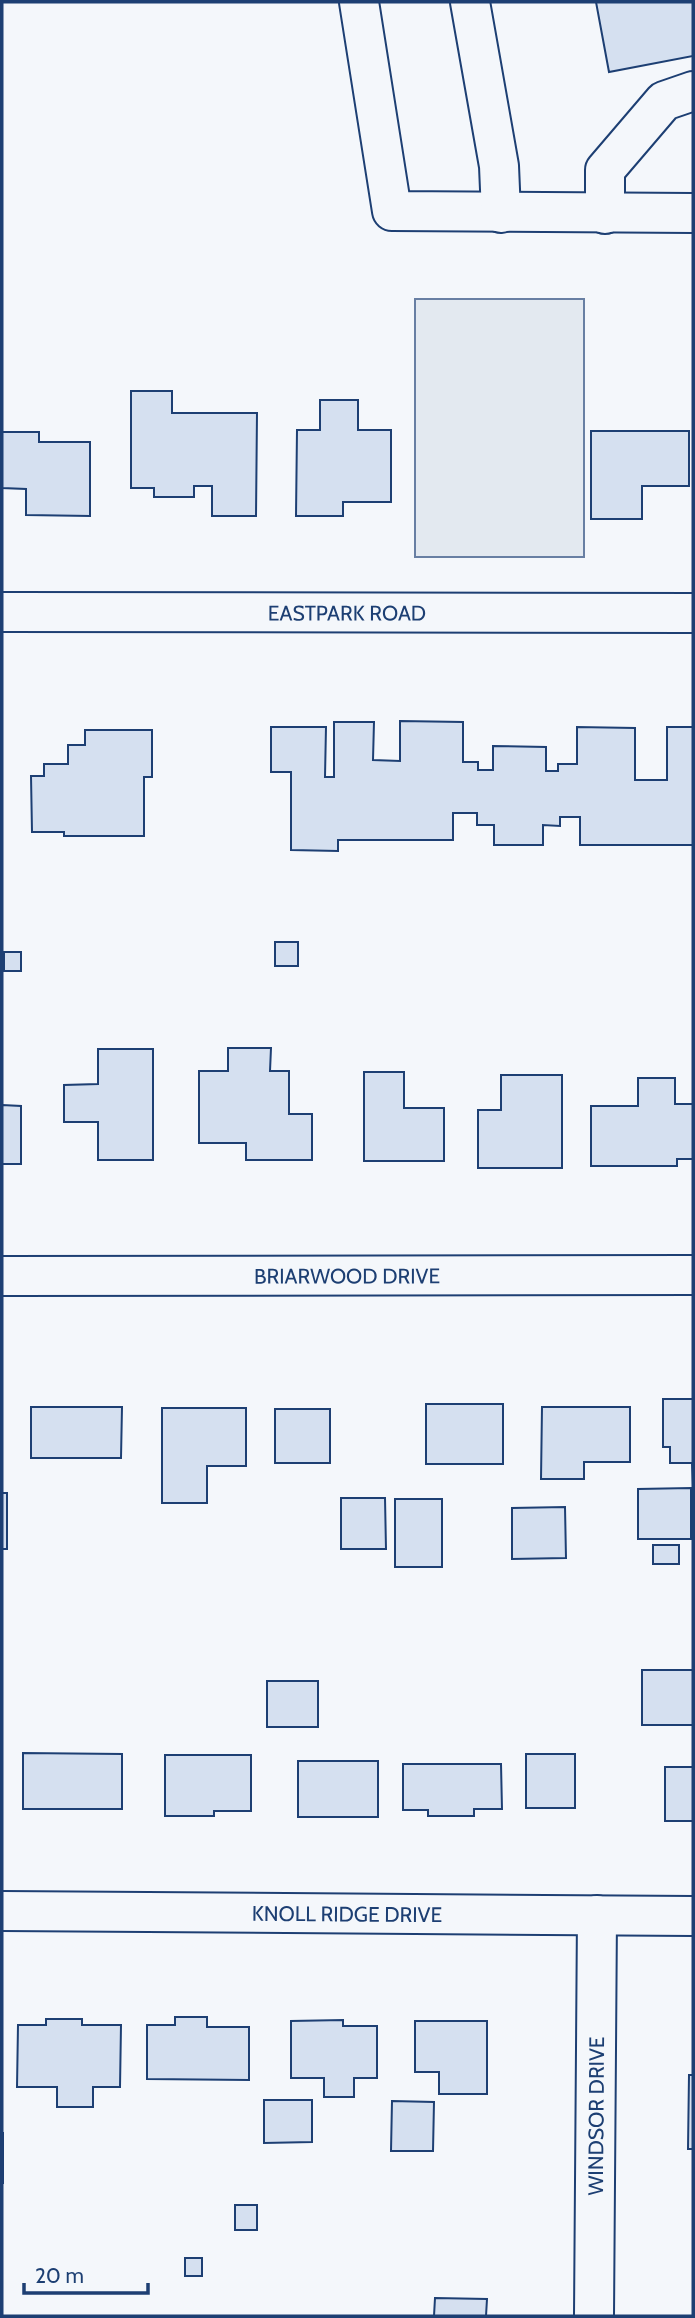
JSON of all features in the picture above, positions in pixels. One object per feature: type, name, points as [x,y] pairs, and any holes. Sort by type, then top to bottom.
[{"type":"street","points":[[359,2],[392,211],[693,213]]},
{"type":"street","points":[[470,2],[499,166],[500,213]]},
{"type":"street","points":[[605,214],[605,170],[664,101],[693,91]]},
{"type":"street","name":"EASTPARK ROAD","points":[[2,612],[693,614]]},
{"type":"street","name":"BRIARWOOD DRIVE","points":[[2,1276],[693,1275]]},
{"type":"street","name":"KNOLL RIDGE DRIVE","points":[[2,1910],[693,1916]]},
{"type":"street","name":"WINDSOR DRIVE","points":[[594,2316],[597,1915]]},
{"type":"shaded area","points":[[415,299],[584,299],[584,557],[415,557]]},
{"type":"building","points":[[596,2],[693,2],[693,56],[609,72]]},
{"type":"building","points":[[131,391],[172,391],[172,413],[257,413],[256,516],[212,516],[212,486],[194,486],[194,497],[154,497],[154,488],[131,488]]},
{"type":"building","points":[[320,400],[358,400],[358,430],[391,430],[391,502],[343,502],[343,516],[296,516],[297,430],[320,430]]},
{"type":"building","points":[[591,431],[689,431],[689,486],[642,486],[642,519],[591,519]]},
{"type":"building","points":[[2,432],[39,432],[39,442],[90,442],[90,516],[26,515],[26,489],[2,488]]},
{"type":"building","points":[[400,721],[463,722],[463,762],[478,762],[478,770],[493,770],[493,746],[546,747],[546,771],[558,771],[558,764],[577,764],[577,727],[635,728],[635,780],[667,780],[667,727],[693,727],[693,845],[580,845],[580,817],[560,817],[560,826],[543,825],[543,845],[494,845],[494,825],[477,825],[477,813],[453,813],[453,840],[338,840],[338,851],[291,850],[291,772],[271,772],[271,727],[326,727],[325,777],[334,777],[334,722],[374,722],[373,760],[400,761]]},
{"type":"building","points":[[85,730],[152,730],[152,777],[144,777],[144,836],[64,836],[64,832],[32,832],[31,776],[44,776],[44,764],[68,764],[68,745],[85,745]]},
{"type":"building","points":[[275,942],[298,942],[298,966],[275,966]]},
{"type":"building","points":[[4,952],[21,952],[21,971],[4,971]]},
{"type":"building","points":[[228,1048],[271,1048],[270,1071],[289,1071],[289,1114],[312,1114],[312,1160],[246,1160],[246,1143],[199,1143],[199,1071],[228,1071]]},
{"type":"building","points":[[98,1049],[153,1049],[153,1160],[98,1160],[98,1122],[64,1122],[64,1085],[98,1084]]},
{"type":"building","points":[[364,1072],[404,1072],[404,1108],[444,1108],[444,1161],[364,1161]]},
{"type":"building","points":[[501,1075],[562,1075],[562,1168],[478,1168],[478,1110],[501,1110]]},
{"type":"building","points":[[638,1078],[675,1078],[675,1104],[693,1104],[693,1159],[677,1159],[677,1166],[591,1166],[591,1106],[638,1106]]},
{"type":"building","points":[[2,1105],[21,1106],[21,1164],[2,1164]]},
{"type":"building","points":[[663,1399],[693,1399],[693,1485],[692,1463],[670,1463],[670,1447],[663,1447]]},
{"type":"building","points":[[426,1404],[503,1404],[503,1464],[426,1464]]},
{"type":"building","points":[[31,1407],[122,1407],[121,1458],[31,1458]]},
{"type":"building","points":[[542,1407],[630,1407],[630,1462],[584,1462],[584,1479],[541,1479]]},
{"type":"building","points":[[162,1408],[246,1408],[246,1466],[207,1466],[207,1503],[162,1503]]},
{"type":"building","points":[[275,1409],[330,1409],[330,1463],[275,1463]]},
{"type":"building","points":[[691,1488],[691,1539],[638,1539],[638,1489]]},
{"type":"building","points":[[2,1493],[7,1493],[7,1549],[2,1549]]},
{"type":"building","points":[[341,1498],[385,1498],[386,1549],[341,1549]]},
{"type":"building","points":[[395,1499],[442,1499],[442,1567],[395,1567]]},
{"type":"building","points":[[565,1507],[566,1558],[512,1559],[512,1508]]},
{"type":"building","points":[[653,1545],[679,1545],[679,1564],[653,1564]]},
{"type":"building","points":[[642,1670],[693,1670],[693,1725],[642,1725]]},
{"type":"building","points":[[267,1681],[318,1681],[318,1727],[267,1727]]},
{"type":"building","points":[[23,1753],[122,1754],[122,1809],[23,1809]]},
{"type":"building","points":[[526,1754],[575,1754],[575,1808],[526,1808]]},
{"type":"building","points":[[165,1755],[251,1755],[251,1811],[214,1811],[214,1816],[165,1816]]},
{"type":"building","points":[[298,1761],[378,1761],[378,1817],[298,1817]]},
{"type":"building","points":[[403,1764],[501,1764],[502,1809],[474,1809],[474,1816],[428,1816],[428,1810],[403,1810]]},
{"type":"building","points":[[665,1767],[693,1767],[693,1821],[665,1821]]},
{"type":"building","points":[[175,2017],[207,2017],[207,2027],[249,2027],[249,2080],[147,2079],[147,2025],[175,2025]]},
{"type":"building","points":[[46,2019],[82,2019],[82,2025],[121,2025],[120,2087],[93,2087],[93,2107],[57,2107],[57,2087],[17,2087],[18,2025],[46,2025]]},
{"type":"building","points":[[343,2020],[343,2026],[377,2026],[377,2078],[354,2078],[354,2097],[324,2097],[324,2078],[291,2078],[291,2021]]},
{"type":"building","points":[[415,2021],[487,2021],[487,2094],[439,2094],[439,2072],[415,2072]]},
{"type":"building","points":[[689,2075],[693,2075],[693,2149],[688,2149]]},
{"type":"building","points":[[264,2100],[312,2100],[312,2142],[264,2143]]},
{"type":"building","points":[[392,2101],[434,2102],[433,2151],[391,2151]]},
{"type":"building","points":[[3,2133],[3,2183],[2,2183]]},
{"type":"building","points":[[235,2205],[257,2205],[257,2230],[235,2230]]},
{"type":"building","points":[[185,2258],[202,2258],[202,2276],[185,2276]]},
{"type":"building","points":[[435,2298],[487,2299],[486,2316],[434,2316]]}]
